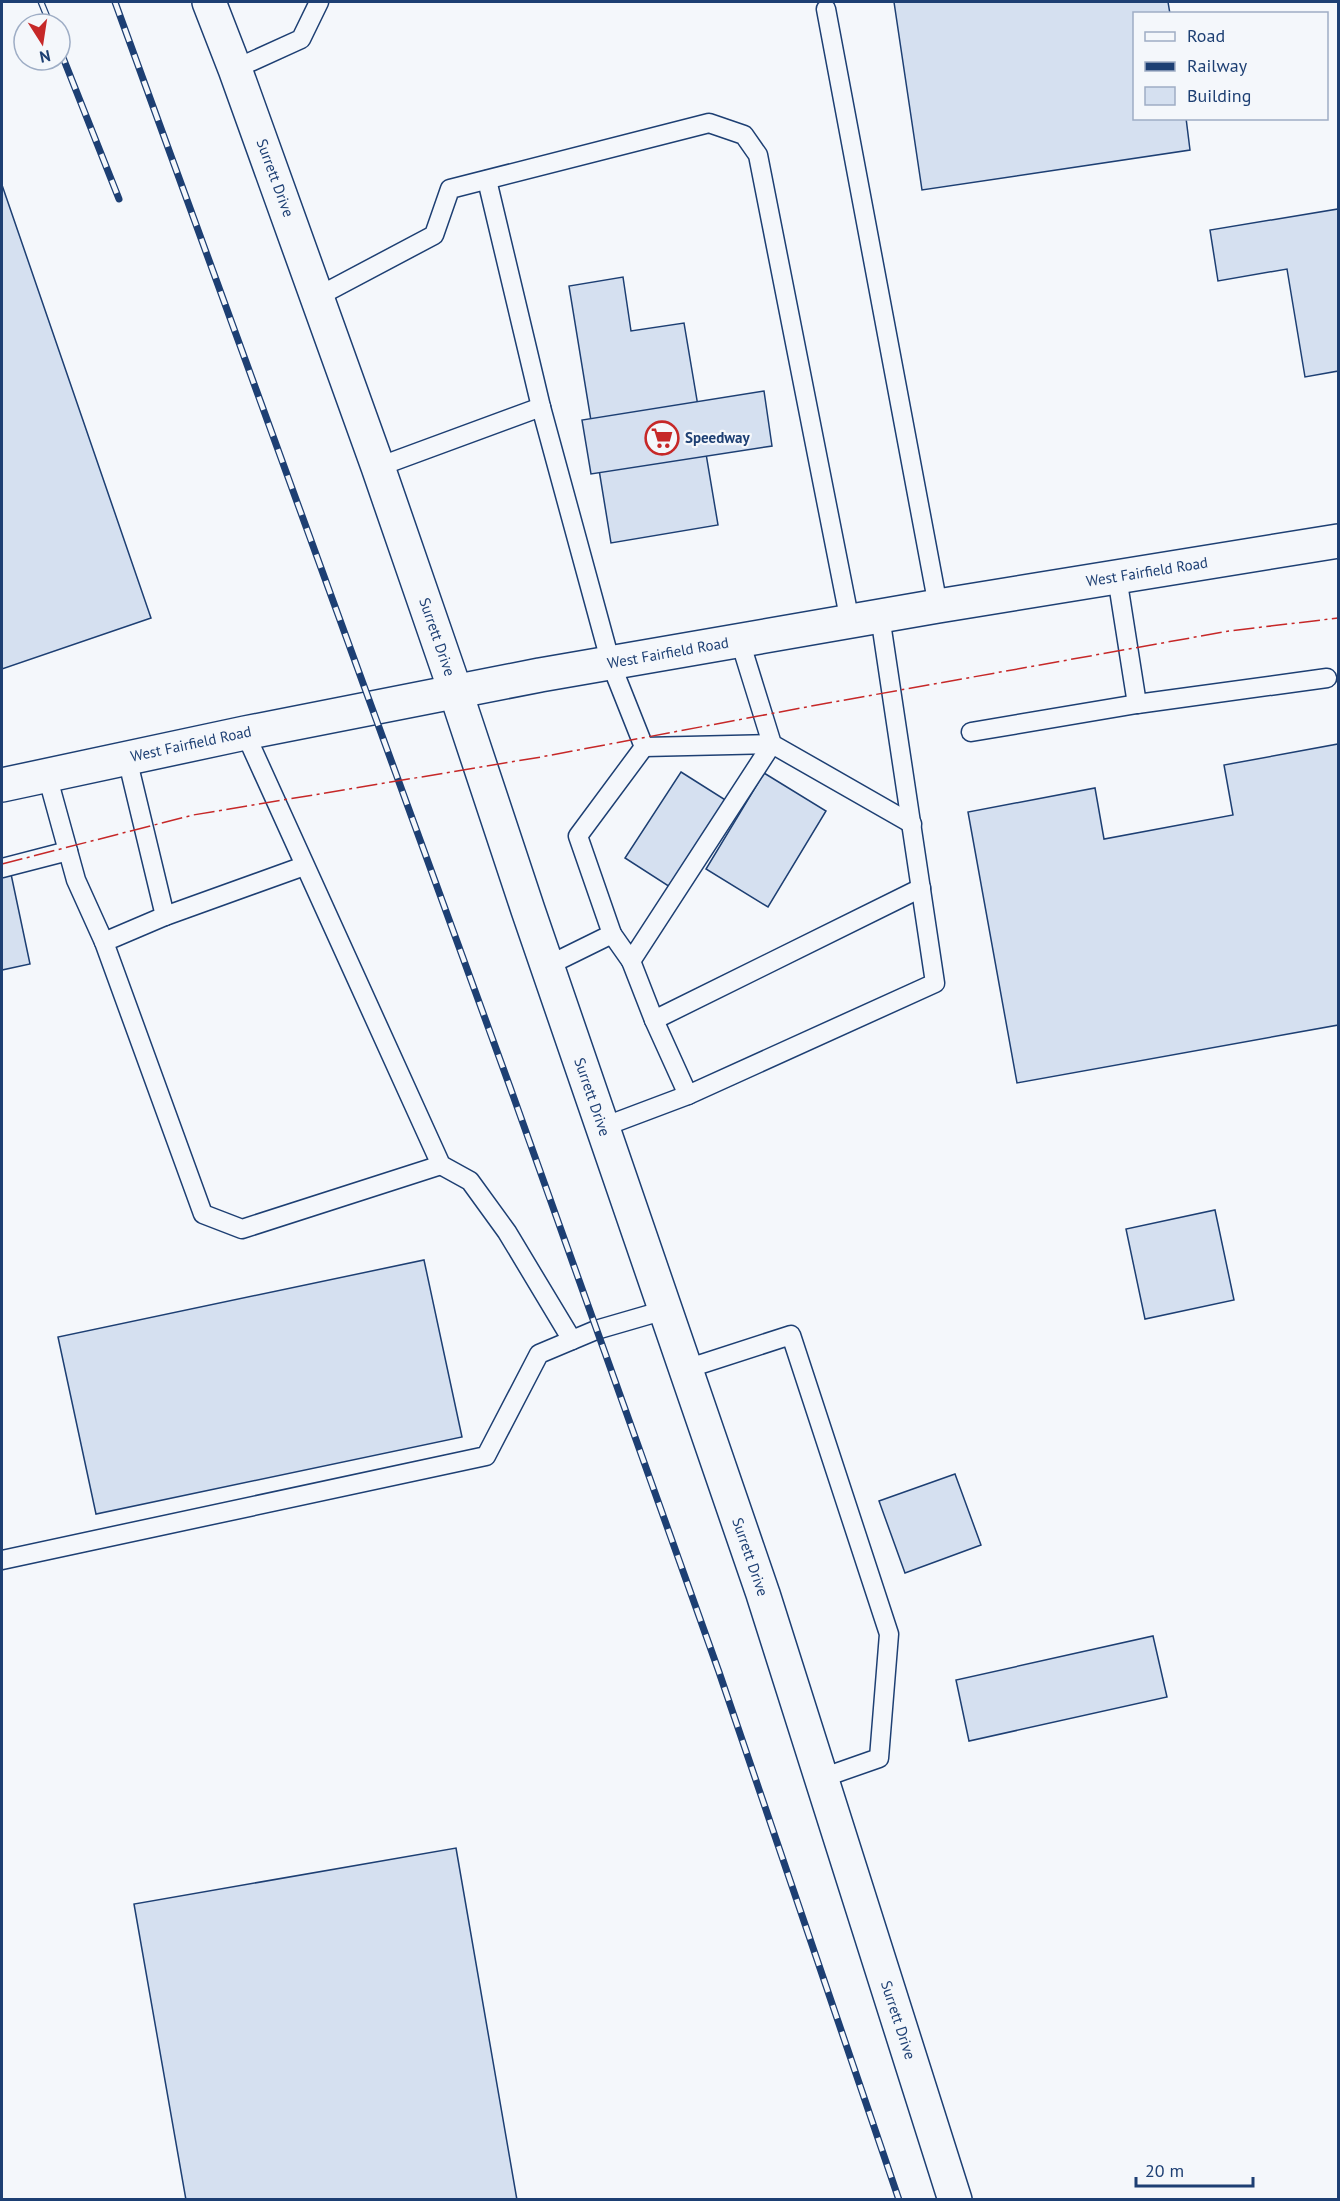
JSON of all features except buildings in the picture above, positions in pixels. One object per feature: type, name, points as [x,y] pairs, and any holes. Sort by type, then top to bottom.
[{"type":"street","name":"Surrett Drive","points":[[209,2],[236,69],[378,467],[763,1594],[955,2199]]},
{"type":"street","name":"West Fairfield Road","points":[[2,785],[245,733],[611,664],[938,606],[1338,541]]},
{"type":"lane","points":[[236,69],[301,39],[319,2]]},
{"type":"lane","points":[[826,9],[938,606]]},
{"type":"lane","points":[[317,297],[434,235],[450,189],[709,123],[744,135],[758,155],[912,824],[935,983],[688,1095],[603,1127]]},
{"type":"lane","points":[[487,180],[541,407],[611,664],[644,747]]},
{"type":"lane","points":[[378,467],[541,407]]},
{"type":"lane","points":[[1117,577],[1137,704]]},
{"type":"lane","points":[[740,641],[772,744]]},
{"type":"lane","points":[[971,732],[1137,704],[1327,678]]},
{"type":"lane","points":[[245,733],[441,1165],[470,1180],[507,1232],[572,1340]]},
{"type":"lane","points":[[644,747],[772,744],[912,824]]},
{"type":"lane","points":[[631,961],[772,744]]},
{"type":"lane","points":[[644,747],[578,836],[612,934],[631,961],[654,1020],[688,1095]]},
{"type":"lane","points":[[127,758],[165,916]]},
{"type":"lane","points":[[47,776],[76,880],[104,942],[203,1214],[242,1229],[441,1165]]},
{"type":"lane","points":[[2,868],[68,851]]},
{"type":"lane","points":[[104,942],[165,916],[304,866]]},
{"type":"lane","points":[[654,1020],[921,888]]},
{"type":"lane","points":[[547,966],[612,934]]},
{"type":"lane","points":[[2,1560],[486,1456],[539,1354],[596,1330],[665,1310]]},
{"type":"lane","points":[[686,1369],[791,1335],[795,1346],[889,1634],[879,1758],[822,1778]]},
{"type":"railway","points":[[41,2],[45,12]]},
{"type":"railway","points":[[115,2],[510,1087],[719,1672],[899,2200]]},
{"type":"railway","points":[[69,72],[119,199]]},
{"type":"power","points":[[2,864],[193,815],[541,757],[1229,631],[1338,618]]},
{"type":"place","name":"Speedway","points":[[662,438]]}]
